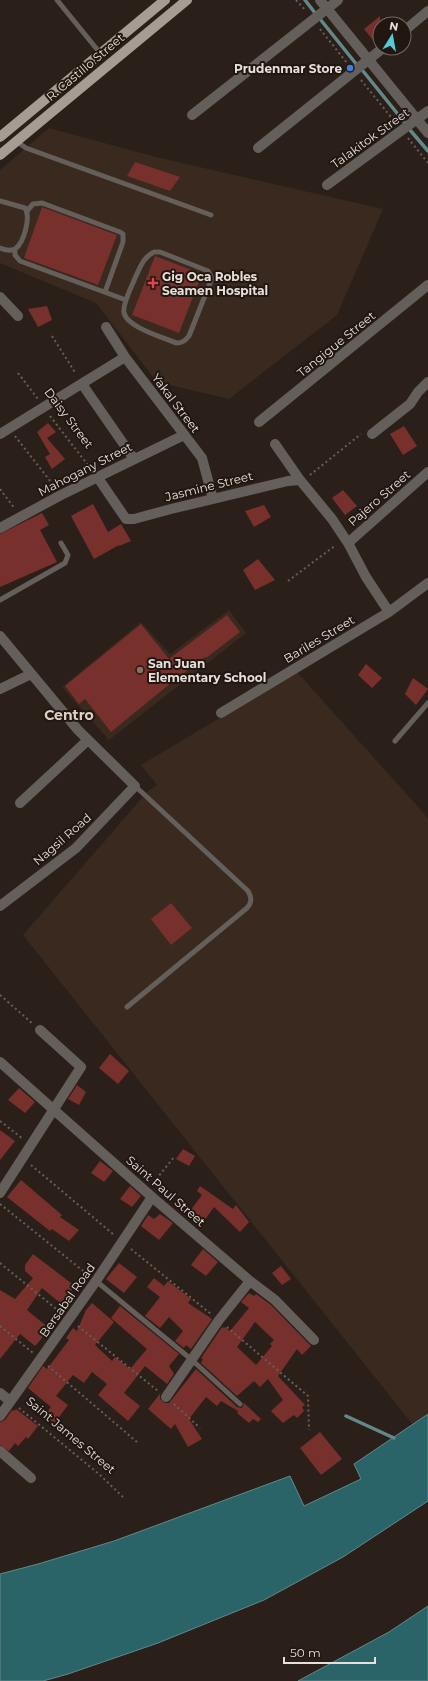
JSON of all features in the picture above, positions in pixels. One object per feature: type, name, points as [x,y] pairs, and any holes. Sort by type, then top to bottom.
[{"type":"main road","name":"R. Castillo Street","points":[[0,136],[164,0]]},
{"type":"main road","name":"R. Castillo Street","points":[[0,155],[187,0]]},
{"type":"street","points":[[320,0],[428,133]]},
{"type":"street","points":[[192,115],[338,0]]},
{"type":"street","points":[[412,24],[428,11]]},
{"type":"street","points":[[258,148],[374,56]]},
{"type":"street","name":"Talakitok Street","points":[[327,185],[428,111]]},
{"type":"street","name":"Tangigue Street","points":[[259,422],[428,286]]},
{"type":"street","points":[[0,297],[18,316]]},
{"type":"street","name":"Yakal Street","points":[[106,327],[125,357],[202,458],[213,499]]},
{"type":"street","points":[[0,434],[125,357]]},
{"type":"street","points":[[372,434],[410,404],[418,392],[428,382]]},
{"type":"street","points":[[82,384],[134,459]]},
{"type":"street","name":"Mahogany Street","points":[[0,528],[61,495],[184,435]]},
{"type":"street","points":[[275,444],[300,480],[332,518],[366,577],[389,612]]},
{"type":"street","name":"Pajero Street","points":[[346,540],[428,472]]},
{"type":"street","name":"Jasmine Street","points":[[98,478],[126,519],[134,519],[288,481],[300,480]]},
{"type":"street","name":"Bariles Street","points":[[221,713],[389,612],[428,583]]},
{"type":"street","points":[[0,636],[88,740],[135,786]]},
{"type":"street","points":[[0,689],[31,674]]},
{"type":"street","points":[[20,803],[88,740]]},
{"type":"street","name":"Nagsil Road","points":[[0,906],[76,848],[135,786]]},
{"type":"street","points":[[0,1193],[81,1067],[40,1030]]},
{"type":"street","name":"Saint Paul Street","points":[[0,1062],[149,1194],[250,1281],[275,1300],[314,1340]]},
{"type":"street","name":"Bersabal Road","points":[[0,1416],[123,1242],[149,1194]]},
{"type":"street","points":[[166,1397],[219,1320],[250,1281]]},
{"type":"street","name":"Saint James Street","points":[[0,1393],[10,1401]]},
{"type":"street","points":[[0,1451],[31,1478]]},
{"type":"lane","points":[[57,0],[100,53]]},
{"type":"lane","points":[[16,141],[26,148],[211,215]]},
{"type":"lane","points":[[0,201],[22,207],[28,211]]},
{"type":"lane","points":[[0,248],[6,250],[15,249],[22,241],[28,222],[28,211],[33,204],[42,203],[120,232],[123,234],[123,242],[105,292]]},
{"type":"lane","points":[[15,249],[16,255],[20,261],[126,300]]},
{"type":"lane","points":[[154,252],[160,252],[208,271],[212,278],[189,336],[180,343],[176,343],[135,326],[126,318],[124,313],[126,300],[142,262],[154,252]]},
{"type":"lane","points":[[0,600],[65,563],[68,555],[61,543]]},
{"type":"lane","points":[[395,741],[428,703]]},
{"type":"lane","points":[[127,1007],[247,908],[250,904],[251,897],[248,891],[135,786]]},
{"type":"lane","points":[[96,1281],[192,1360],[240,1404]]},
{"type":"path","points":[[296,0],[428,163]]},
{"type":"path","points":[[52,336],[82,384]]},
{"type":"path","name":"Daisy Street","points":[[18,373],[98,478]]},
{"type":"path","points":[[9,428],[61,495]]},
{"type":"path","points":[[300,480],[309,476],[364,432],[372,434]]},
{"type":"path","points":[[0,489],[21,516]]},
{"type":"path","points":[[288,581],[346,540]]},
{"type":"path","points":[[0,995],[40,1030]]},
{"type":"path","points":[[0,1122],[30,1145]]},
{"type":"path","points":[[149,1194],[175,1156]]},
{"type":"path","points":[[22,1158],[219,1320],[308,1396],[309,1430]]},
{"type":"path","points":[[0,1204],[96,1281]]},
{"type":"path","points":[[0,1263],[166,1397],[200,1428]]},
{"type":"path","points":[[0,1326],[137,1442]]},
{"type":"path","name":"Saint James Street","points":[[10,1401],[100,1475],[124,1498]]},
{"type":"shaded area","points":[[49,128],[156,157],[383,209],[337,315],[229,399],[157,382],[96,303],[0,263],[0,170]]},
{"type":"shaded area","name":"San Juan Elementary School","points":[[229,610],[246,633],[109,740],[62,687],[141,622],[170,654]]},
{"type":"shaded area","points":[[297,672],[428,818],[428,1414],[413,1425],[23,935],[148,791],[157,785],[141,765]]},
{"type":"water","points":[[428,1414],[428,1501],[343,1557],[264,1600],[158,1643],[43,1681],[0,1681],[0,1574],[114,1541],[290,1476],[304,1506],[361,1479],[354,1464]]},
{"type":"water","points":[[428,1606],[428,1681],[298,1681],[389,1632]]},
{"type":"building","points":[[372,22],[372,39],[364,29]]},
{"type":"building","points":[[135,162],[180,177],[170,191],[127,176]]},
{"type":"building","points":[[42,207],[117,235],[98,285],[24,258]]},
{"type":"building","points":[[155,256],[202,274],[179,333],[132,315]]},
{"type":"building","points":[[47,306],[52,320],[38,327],[28,309]]},
{"type":"building","points":[[48,423],[56,432],[47,438],[65,459],[52,469],[45,457],[50,454],[37,432]]},
{"type":"building","points":[[404,426],[417,446],[403,455],[390,434]]},
{"type":"building","points":[[343,490],[357,506],[345,515],[332,498]]},
{"type":"building","points":[[93,504],[108,532],[121,524],[131,541],[119,545],[94,559],[71,516]]},
{"type":"building","points":[[264,505],[271,517],[254,527],[245,511]]},
{"type":"building","points":[[42,513],[49,525],[40,530],[57,562],[0,587],[0,534]]},
{"type":"building","points":[[258,559],[275,580],[255,590],[243,570]]},
{"type":"building","name":"San Juan Elementary School","points":[[227,615],[240,632],[171,683],[111,732],[85,699],[79,704],[65,686],[141,624],[169,659]]},
{"type":"building","points":[[366,664],[382,678],[372,688],[358,675]]},
{"type":"building","points":[[413,678],[428,689],[416,705],[405,694]]},
{"type":"building","points":[[171,903],[192,928],[171,945],[151,919]]},
{"type":"building","points":[[110,1054],[129,1071],[118,1084],[99,1068]]},
{"type":"building","points":[[77,1085],[86,1092],[79,1105],[68,1099]]},
{"type":"building","points":[[19,1088],[35,1102],[25,1113],[8,1100]]},
{"type":"building","points":[[0,1130],[15,1141],[0,1160]]},
{"type":"building","points":[[183,1149],[195,1156],[189,1166],[176,1159]]},
{"type":"building","points":[[100,1161],[113,1171],[104,1182],[91,1173]]},
{"type":"building","points":[[21,1180],[62,1215],[60,1217],[79,1230],[69,1241],[52,1229],[50,1231],[7,1197]]},
{"type":"building","points":[[130,1186],[141,1196],[132,1207],[120,1199]]},
{"type":"building","points":[[200,1186],[233,1209],[236,1205],[249,1222],[240,1232],[214,1207],[204,1221],[190,1211],[202,1195],[197,1191]]},
{"type":"building","points":[[160,1214],[173,1223],[159,1240],[141,1226],[148,1215],[154,1219]]},
{"type":"building","points":[[203,1249],[218,1262],[206,1276],[191,1265]]},
{"type":"building","points":[[33,1254],[75,1286],[69,1294],[72,1297],[64,1306],[42,1288],[27,1310],[50,1329],[35,1346],[20,1334],[0,1359],[0,1290],[15,1299],[33,1278],[25,1271],[25,1265]]},
{"type":"building","points":[[119,1263],[137,1277],[124,1293],[106,1279]]},
{"type":"building","points":[[281,1266],[291,1279],[282,1285],[272,1273]]},
{"type":"building","points":[[154,1278],[164,1286],[168,1281],[191,1299],[188,1303],[212,1319],[191,1349],[186,1345],[184,1348],[175,1341],[183,1331],[169,1317],[160,1328],[145,1316],[160,1297],[147,1287]]},
{"type":"building","points":[[249,1293],[254,1296],[256,1294],[271,1305],[311,1346],[302,1355],[297,1349],[278,1376],[305,1405],[302,1407],[304,1411],[297,1418],[294,1415],[283,1423],[271,1411],[283,1400],[268,1379],[260,1387],[254,1381],[237,1396],[201,1363],[203,1359],[201,1358],[222,1327],[225,1327],[230,1331],[249,1308],[241,1302]],"holes":[[[255,1322],[274,1340],[270,1344],[272,1346],[256,1365],[237,1347]]]},
{"type":"building","points":[[92,1303],[114,1322],[95,1345],[112,1361],[115,1357],[130,1369],[147,1349],[111,1318],[120,1306],[179,1354],[169,1366],[174,1374],[167,1384],[145,1366],[124,1393],[140,1406],[128,1421],[98,1395],[107,1384],[92,1372],[84,1383],[73,1375],[56,1396],[68,1405],[54,1424],[44,1416],[51,1407],[28,1388],[43,1366],[47,1369],[69,1340],[66,1338],[73,1328],[77,1331],[86,1310]]},
{"type":"building","points":[[196,1369],[237,1407],[242,1408],[244,1403],[261,1419],[258,1422],[253,1419],[249,1423],[237,1413],[238,1411],[221,1401],[217,1406],[206,1397],[189,1419],[202,1439],[188,1447],[175,1424],[171,1429],[148,1409],[166,1386],[160,1394],[160,1399],[165,1403],[169,1403]]},
{"type":"building","points":[[16,1409],[38,1426],[28,1439],[26,1437],[18,1446],[15,1443],[9,1451],[0,1445],[0,1422],[5,1420],[12,1410],[14,1411]]},
{"type":"building","points":[[320,1432],[342,1459],[321,1475],[300,1448]]},
{"type":"waterway","points":[[305,0],[315,13]]},
{"type":"waterway","points":[[320,19],[357,65]]},
{"type":"waterway","points":[[363,71],[405,123]]},
{"type":"waterway","points":[[410,130],[428,151]]},
{"type":"waterway","points":[[346,1416],[394,1438]]},
{"type":"place","name":"Prudenmar Store","points":[[350,68]]},
{"type":"place","name":"Gig Oca Robles Seamen Hospital","points":[[153,283]]},
{"type":"place","name":"San Juan Elementary School","points":[[140,670]]},
{"type":"district","name":"Centro","points":[[69,715]]}]
